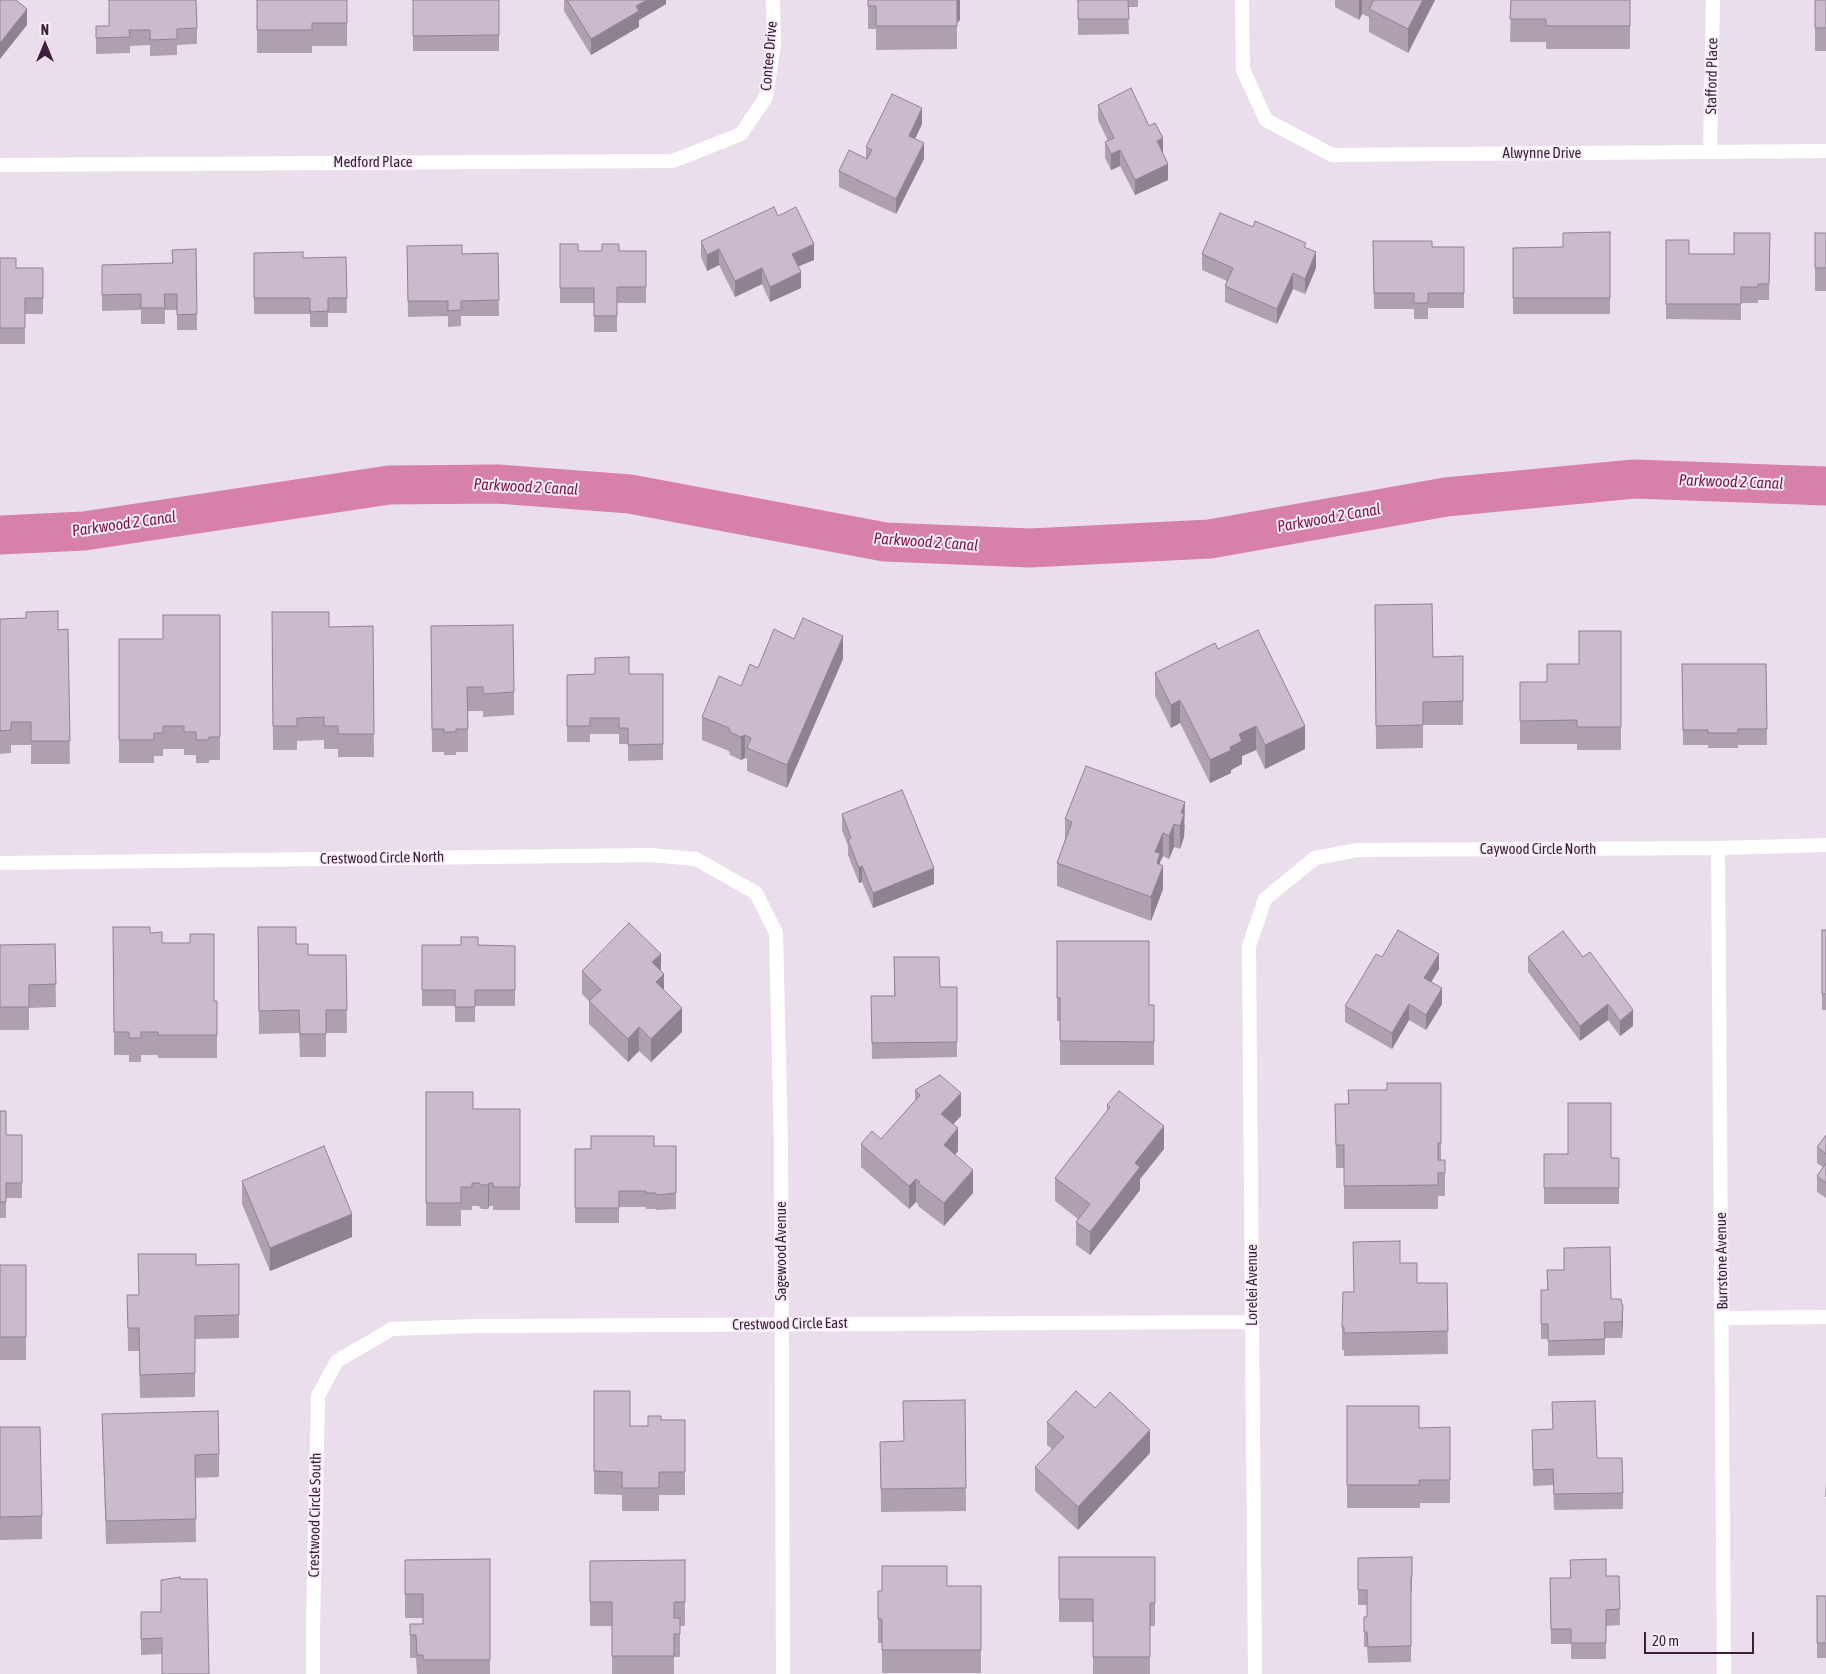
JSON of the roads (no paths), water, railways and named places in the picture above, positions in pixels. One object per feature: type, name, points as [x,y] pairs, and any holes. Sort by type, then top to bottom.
[{"type":"street","name":"Contee Drive","points":[[741,134],[766,97],[774,45],[773,0]]},
{"type":"street","name":"Alwynne Drive","points":[[1242,0],[1243,70],[1266,120],[1332,154],[1826,151]]},
{"type":"street","name":"Stafford Place","points":[[1710,152],[1714,0]]},
{"type":"street","name":"Medford Place","points":[[0,165],[673,161],[741,134]]},
{"type":"street","name":"Caywood Circle North","points":[[1265,899],[1315,858],[1358,850],[1718,848],[1826,845]]},
{"type":"street","name":"Burrstone Avenue","points":[[1718,848],[1724,1674]]},
{"type":"street","name":"Crestwood Circle North","points":[[0,863],[651,855],[696,860],[756,893]]},
{"type":"street","name":"Sagewood Avenue","points":[[756,893],[776,933],[781,1144],[783,1674]]},
{"type":"street","name":"Lorelei Avenue","points":[[1254,1674],[1249,946],[1265,899]]},
{"type":"street","points":[[1722,1318],[1826,1317]]},
{"type":"street","name":"Crestwood Circle East","points":[[337,1361],[392,1330],[478,1326],[1252,1322]]},
{"type":"street","name":"Crestwood Circle South","points":[[313,1674],[318,1396],[337,1361]]},
{"type":"waterway","name":"Parkwood 2 Canal","points":[[0,535],[84,531],[389,485],[498,484],[630,494],[885,542],[1030,548],[1210,539],[1446,497],[1634,479],[1826,486]]}]
